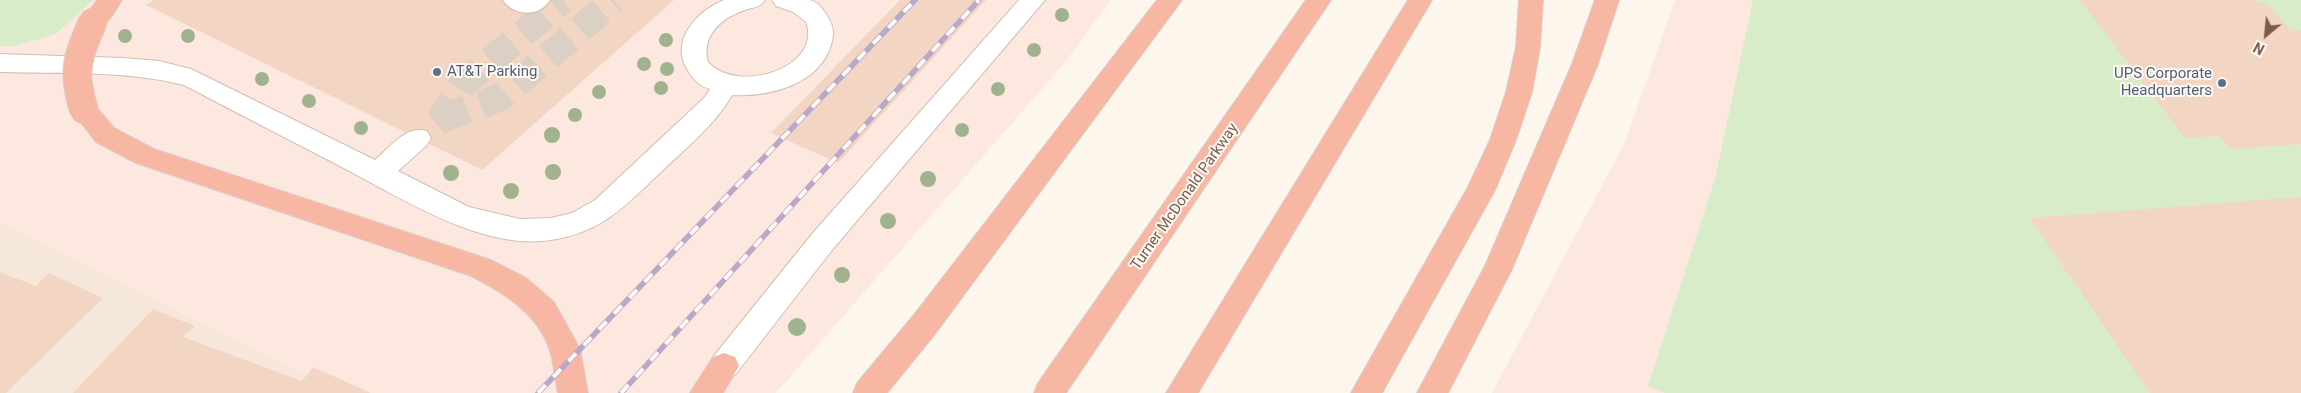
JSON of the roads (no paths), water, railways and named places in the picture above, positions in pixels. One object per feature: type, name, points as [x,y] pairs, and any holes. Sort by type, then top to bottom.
[{"type":"highway","points":[[110,0],[93,22],[78,54],[75,85],[84,110],[105,135],[145,156],[257,196],[481,268],[516,286],[544,311],[565,349],[574,393]]},
{"type":"highway","points":[[868,393],[924,325],[1170,0]]},
{"type":"highway","name":"Turner McDonald Parkway","points":[[1049,393],[1319,0]]},
{"type":"highway","points":[[1181,393],[1420,0]]},
{"type":"highway","points":[[1366,393],[1481,190],[1503,140],[1520,92],[1528,47],[1531,0]]},
{"type":"highway","points":[[1432,393],[1498,270],[1585,64],[1606,0]]},
{"type":"highway","points":[[705,393],[724,366]]},
{"type":"lane","points":[[515,0],[530,6],[538,0]]},
{"type":"lane","points":[[753,0],[725,9],[706,22],[696,36],[692,52],[696,66],[708,78],[725,85],[747,87],[770,84],[792,75],[810,61],[820,46],[821,30],[816,16],[806,8],[784,0]]},
{"type":"lane","points":[[724,366],[822,242],[1033,0]]},
{"type":"lane","points":[[0,63],[123,67],[160,70],[191,78],[464,217],[520,230],[551,229],[579,222],[605,208],[709,109],[725,85]]},
{"type":"lane","points":[[378,174],[418,138]]},
{"type":"tunnel","points":[[441,119],[463,84],[563,0]]},
{"type":"tunnel","points":[[441,119],[501,97],[614,0]]},
{"type":"tunnel","points":[[436,123],[441,119]]},
{"type":"railway","points":[[538,393],[915,0]]},
{"type":"railway","points":[[621,393],[979,0]]},
{"type":"place","name":"AT&T Parking","points":[[437,72]]},
{"type":"place","name":"UPS Corporate Headquarters","points":[[2222,83]]}]
